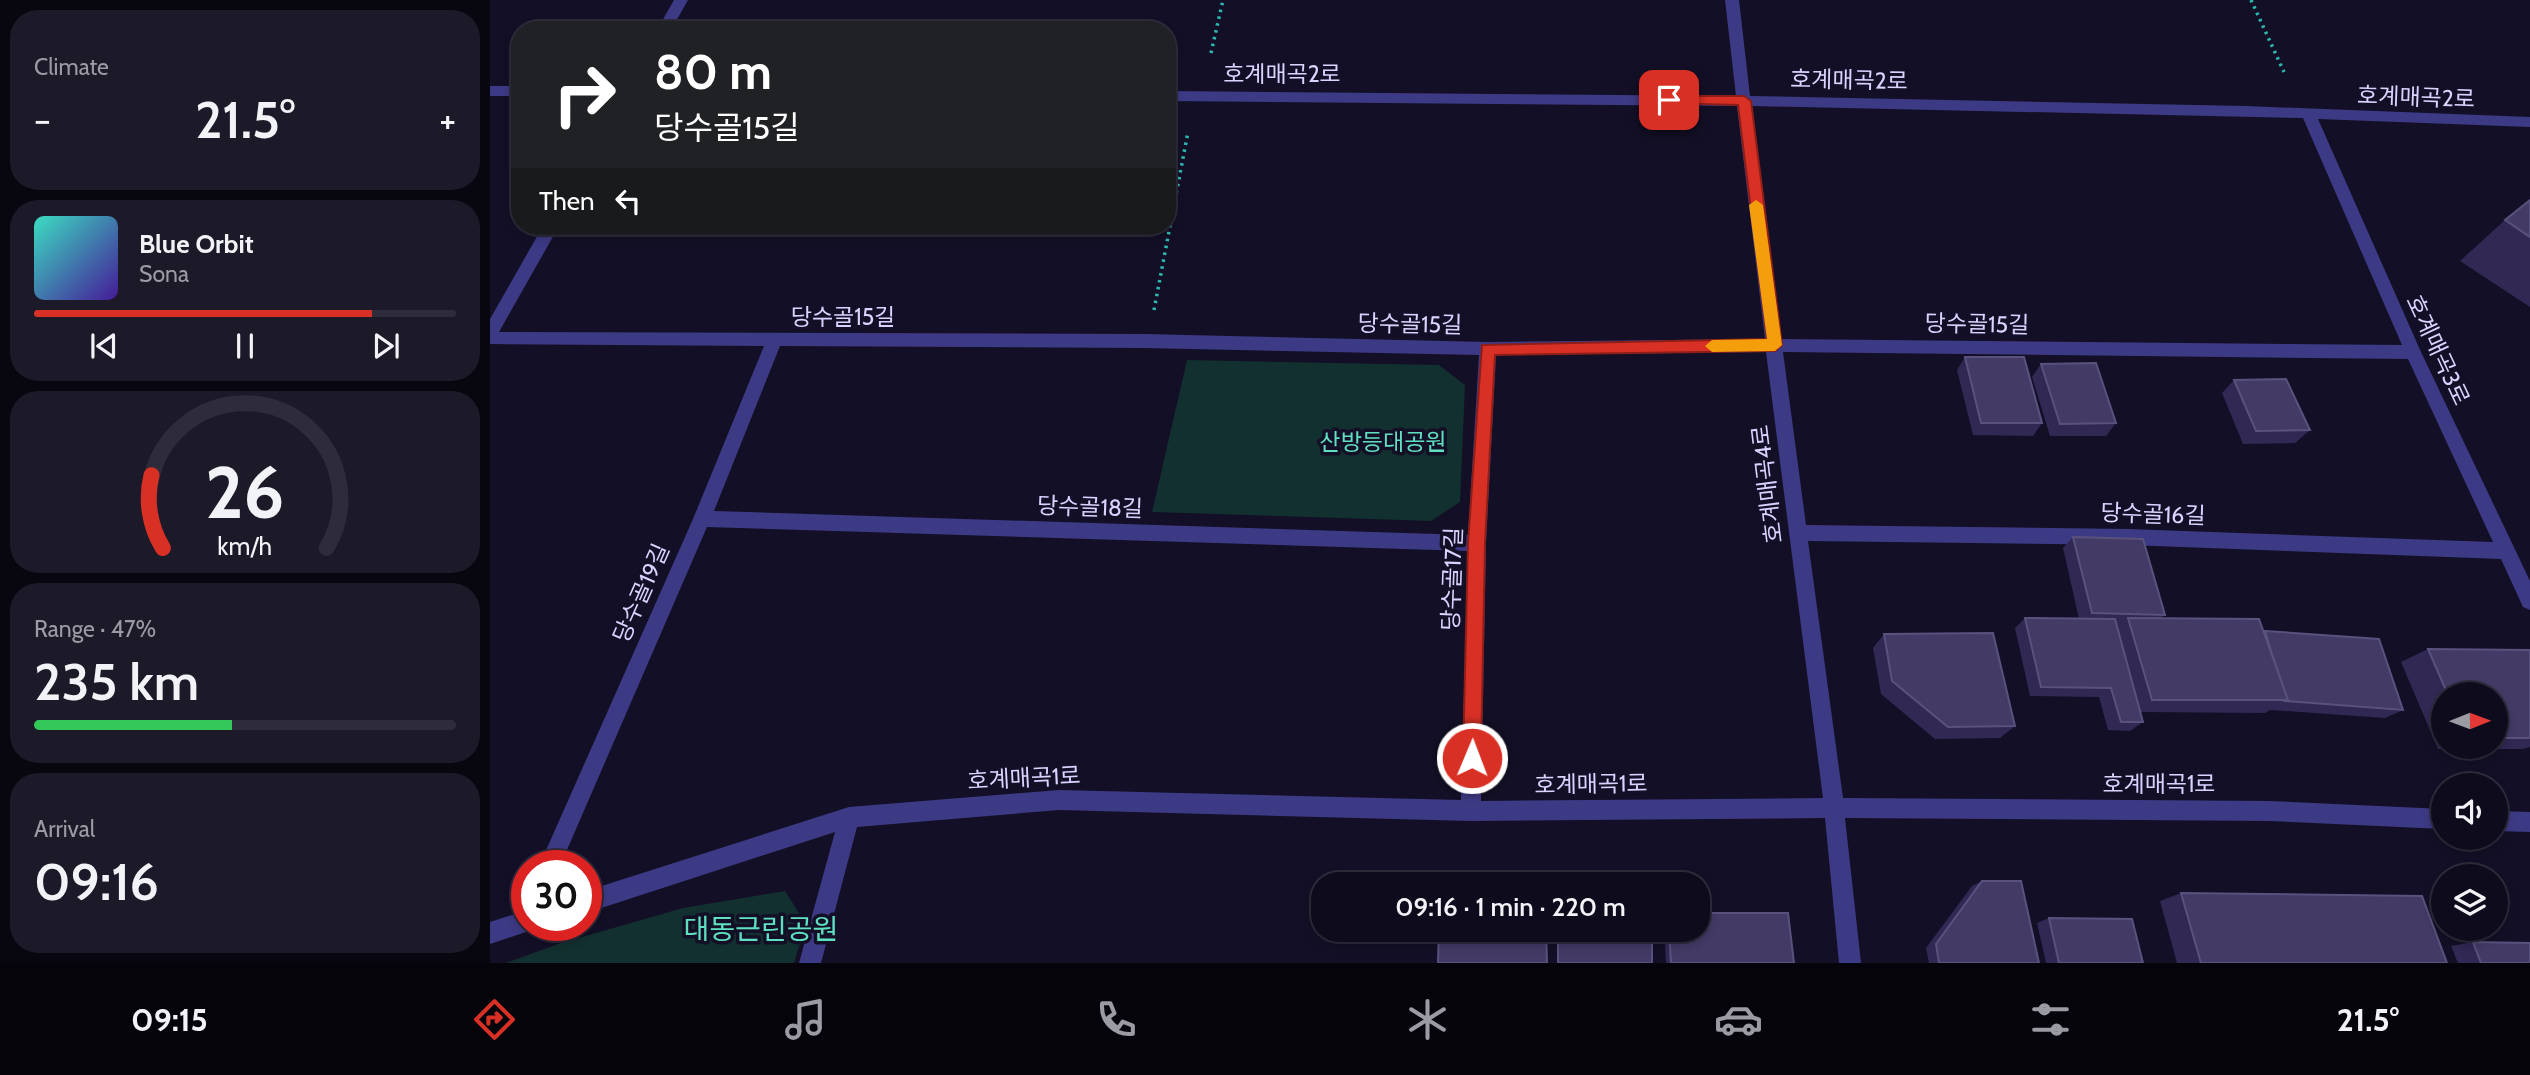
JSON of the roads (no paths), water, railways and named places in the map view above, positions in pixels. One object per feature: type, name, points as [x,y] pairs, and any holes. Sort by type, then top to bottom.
[{"type":"street","points":[[669,21],[681,0]]},
{"type":"street","name":"호계매곡4로","points":[[1732,0],[1797,533],[1834,808],[1850,963]]},
{"type":"street","points":[[490,91],[511,91]]},
{"type":"street","name":"호계매곡2로","points":[[1176,96],[1744,101],[2246,111],[2309,116],[2530,122]]},
{"type":"street","name":"호계매곡3로","points":[[2309,116],[2413,352],[2530,601]]},
{"type":"street","points":[[490,336],[546,235]]},
{"type":"street","name":"당수골15길","points":[[490,336],[1144,341],[1488,349],[1775,345],[2413,352]]},
{"type":"street","name":"당수골19길","points":[[556,850],[702,519],[775,339]]},
{"type":"street","name":"당수골17길","points":[[1471,811],[1477,543],[1488,349]]},
{"type":"street","name":"당수골18길","points":[[702,519],[1477,543]]},
{"type":"street","name":"당수골16길","points":[[1797,533],[2128,537],[2507,551]]},
{"type":"street","name":"호계매곡1로","points":[[602,897],[849,817],[1059,800],[1471,811],[1834,808],[2270,811],[2431,818]]},
{"type":"street","points":[[810,963],[849,817]]},
{"type":"street","points":[[2508,821],[2530,822]]},
{"type":"street","points":[[490,933],[511,925]]},
{"type":"park label","name":"산방등대공원","points":[[1383,442]]},
{"type":"park label","name":"대동근린공원","points":[[761,929]]}]
